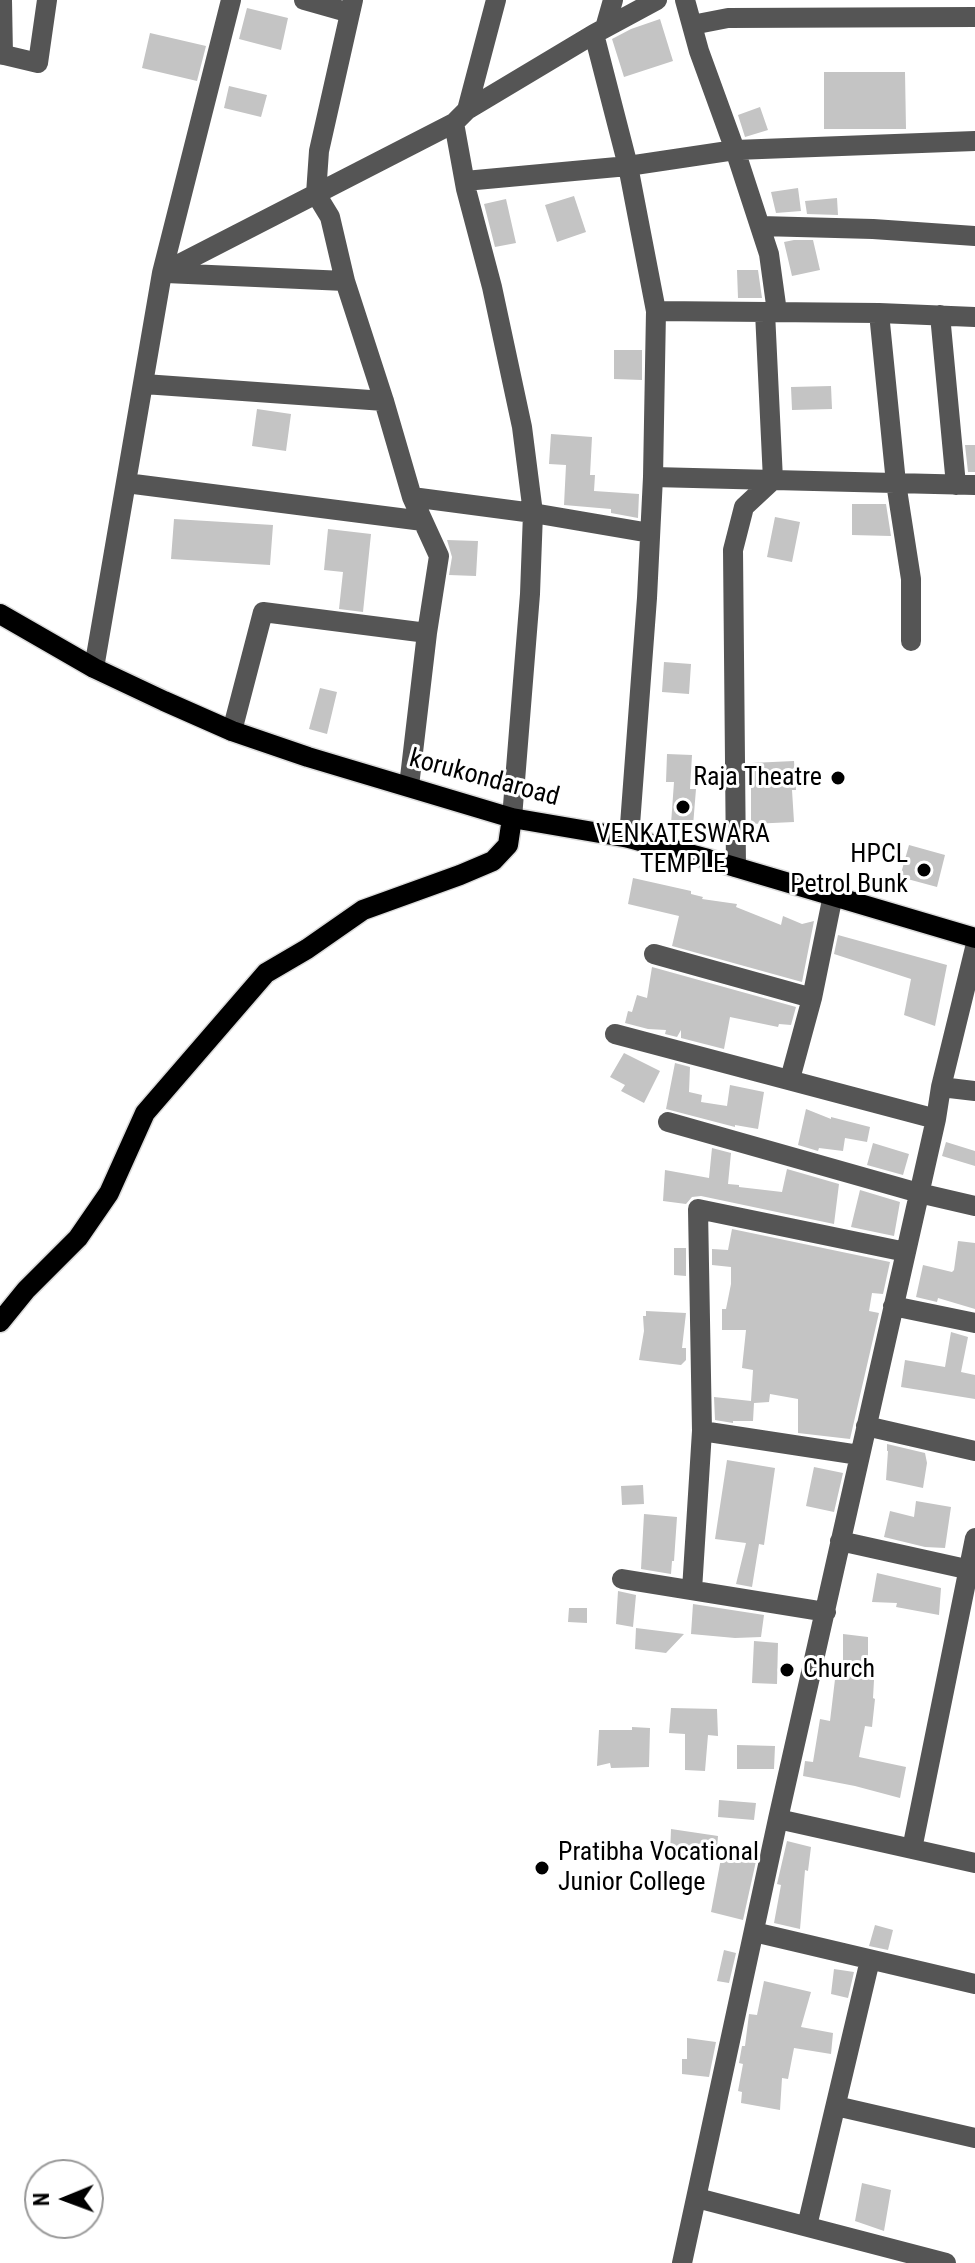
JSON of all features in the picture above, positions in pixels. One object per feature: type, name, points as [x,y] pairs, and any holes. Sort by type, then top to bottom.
[{"type":"main road","name":"korukondaroad","points":[[0,614],[94,668],[232,731],[308,757],[512,818],[629,838],[736,867],[975,938]]},
{"type":"main road","points":[[0,1322],[26,1290],[78,1238],[109,1193],[145,1113],[266,973],[363,910],[493,861],[508,845],[512,818]]},
{"type":"street","points":[[2,0],[2,54],[38,63],[47,0]]},
{"type":"street","points":[[94,668],[162,273],[231,0]]},
{"type":"street","points":[[304,0],[352,6],[319,151],[316,194],[330,217],[345,281],[412,497],[439,556],[409,786]]},
{"type":"street","points":[[496,0],[461,117],[465,181],[522,427],[533,513],[530,594],[512,818]]},
{"type":"street","points":[[613,0],[599,31],[656,311],[653,477],[629,838]]},
{"type":"street","points":[[162,273],[461,117],[599,31],[657,0]]},
{"type":"street","points":[[685,0],[699,51],[769,254],[773,480],[744,507],[733,550],[736,867]]},
{"type":"street","points":[[692,25],[728,18],[975,17]]},
{"type":"street","points":[[465,181],[628,166],[735,150],[975,141]]},
{"type":"street","points":[[760,226],[975,236]]},
{"type":"street","points":[[162,273],[345,281]]},
{"type":"street","points":[[656,311],[975,317]]},
{"type":"street","points":[[879,313],[896,483],[911,579],[911,641]]},
{"type":"street","points":[[653,477],[965,485],[940,315]]},
{"type":"street","points":[[144,384],[384,401]]},
{"type":"street","points":[[126,483],[423,521]]},
{"type":"street","points":[[412,497],[650,533]]},
{"type":"street","points":[[232,731],[263,612],[427,633]]},
{"type":"street","points":[[790,1079],[812,998],[833,895]]},
{"type":"street","points":[[682,2263],[859,1455],[975,948]]},
{"type":"street","points":[[654,954],[812,998]]},
{"type":"street","points":[[615,1034],[936,1119]]},
{"type":"street","points":[[941,1087],[975,1091]]},
{"type":"street","points":[[668,1122],[975,1206]]},
{"type":"street","points":[[692,1590],[702,1431],[698,1209],[906,1252]]},
{"type":"street","points":[[893,1306],[975,1323]]},
{"type":"street","points":[[866,1426],[975,1451]]},
{"type":"street","points":[[702,1431],[859,1455]]},
{"type":"street","points":[[912,1849],[972,1570],[975,1538]]},
{"type":"street","points":[[840,1541],[972,1570]]},
{"type":"street","points":[[622,1579],[826,1612]]},
{"type":"street","points":[[778,1819],[975,1863]]},
{"type":"street","points":[[754,1932],[975,1984]]},
{"type":"street","points":[[807,2226],[870,1960]]},
{"type":"street","points":[[836,2106],[975,2138]]},
{"type":"street","points":[[697,2198],[923,2260],[946,2263]]},
{"type":"building","points":[[247,8],[288,18],[281,50],[239,39]]},
{"type":"building","points":[[660,19],[673,61],[624,77],[612,39]]},
{"type":"building","points":[[150,33],[206,46],[197,81],[142,68]]},
{"type":"building","points":[[824,72],[905,72],[906,129],[824,129]]},
{"type":"building","points":[[229,86],[267,95],[261,117],[224,108]]},
{"type":"building","points":[[760,107],[768,130],[745,137],[738,115]]},
{"type":"building","points":[[798,188],[801,211],[776,213],[771,192]]},
{"type":"building","points":[[574,196],[586,232],[557,242],[545,205]]},
{"type":"building","points":[[837,198],[838,215],[807,214],[805,201]]},
{"type":"building","points":[[506,199],[516,243],[495,247],[484,204]]},
{"type":"building","points":[[813,240],[820,270],[792,276],[784,242]]},
{"type":"building","points":[[737,270],[758,270],[762,298],[738,298]]},
{"type":"building","points":[[614,350],[642,350],[642,380],[614,379]]},
{"type":"building","points":[[831,386],[832,409],[792,410],[791,387]]},
{"type":"building","points":[[257,409],[291,414],[286,451],[252,446]]},
{"type":"building","points":[[551,434],[592,437],[590,475],[595,475],[594,491],[639,494],[638,518],[611,513],[611,509],[564,505],[566,465],[549,464]]},
{"type":"building","points":[[965,445],[975,445],[975,472],[968,472]]},
{"type":"building","points":[[852,504],[886,504],[891,536],[852,535]]},
{"type":"building","points":[[775,517],[800,522],[792,562],[767,557]]},
{"type":"building","points":[[174,519],[273,525],[270,565],[171,559]]},
{"type":"building","points":[[328,529],[371,534],[363,612],[339,609],[343,572],[324,570]]},
{"type":"building","points":[[447,540],[478,541],[476,576],[449,575],[452,557]]},
{"type":"building","points":[[664,662],[691,664],[689,694],[662,692]]},
{"type":"building","points":[[320,688],[337,692],[327,734],[309,729]]},
{"type":"building","points":[[667,754],[692,755],[690,789],[696,789],[693,826],[671,824],[674,782],[666,782]]},
{"type":"building","points":[[794,761],[794,822],[751,824],[751,763]]},
{"type":"building","points":[[909,845],[945,855],[937,887],[900,877]]},
{"type":"building","points":[[633,878],[691,891],[691,894],[702,899],[737,904],[736,907],[781,925],[783,916],[802,924],[814,921],[802,982],[672,946],[679,916],[628,904]]},
{"type":"building","points":[[838,935],[947,965],[935,1026],[904,1015],[911,979],[834,954]]},
{"type":"building","points":[[652,967],[796,1007],[791,1025],[779,1024],[778,1027],[730,1017],[724,1049],[681,1038],[681,1030],[677,1037],[665,1034],[666,1030],[625,1023],[637,995],[647,998]]},
{"type":"building","points":[[624,1053],[660,1071],[644,1103],[621,1091],[625,1085],[610,1077]]},
{"type":"building","points":[[675,1063],[690,1067],[689,1092],[702,1095],[701,1102],[727,1106],[730,1085],[764,1092],[758,1129],[735,1127],[666,1109]]},
{"type":"building","points":[[806,1109],[831,1119],[870,1127],[867,1142],[845,1138],[843,1151],[819,1148],[818,1151],[798,1145]]},
{"type":"building","points":[[946,1142],[975,1151],[975,1166],[942,1156]]},
{"type":"building","points":[[873,1143],[909,1154],[903,1175],[867,1165]]},
{"type":"building","points":[[712,1148],[731,1153],[728,1184],[782,1192],[787,1169],[839,1184],[834,1224],[701,1196],[692,1197],[686,1204],[663,1201],[665,1170],[709,1178]]},
{"type":"building","points":[[860,1190],[900,1202],[894,1236],[851,1227]]},
{"type":"building","points":[[732,1229],[890,1262],[883,1294],[872,1293],[869,1311],[879,1313],[850,1439],[798,1433],[798,1399],[770,1394],[769,1402],[754,1403],[753,1421],[733,1423],[715,1420],[714,1397],[751,1401],[753,1370],[742,1368],[746,1330],[722,1330],[722,1309],[726,1309],[731,1267],[712,1265],[712,1249],[728,1250]]},
{"type":"building","points":[[958,1241],[975,1243],[975,1309],[938,1298],[937,1302],[916,1297],[923,1265],[954,1270]]},
{"type":"building","points":[[674,1248],[686,1248],[686,1276],[674,1275]]},
{"type":"building","points":[[646,1311],[686,1313],[682,1348],[686,1348],[686,1360],[681,1365],[639,1360]]},
{"type":"building","points":[[951,1332],[968,1337],[961,1372],[975,1375],[975,1399],[901,1387],[905,1360],[945,1367]]},
{"type":"building","points":[[887,1444],[925,1453],[927,1463],[923,1488],[886,1480]]},
{"type":"building","points":[[727,1460],[775,1468],[764,1545],[759,1544],[752,1587],[736,1584],[746,1543],[715,1539]]},
{"type":"building","points":[[814,1467],[843,1473],[834,1512],[806,1506]]},
{"type":"building","points":[[643,1485],[644,1504],[622,1505],[621,1486]]},
{"type":"building","points":[[916,1501],[951,1507],[945,1548],[925,1547],[884,1537],[890,1511],[914,1517]]},
{"type":"building","points":[[644,1514],[677,1517],[671,1574],[641,1569]]},
{"type":"building","points":[[877,1573],[941,1588],[939,1615],[896,1607],[897,1603],[872,1602]]},
{"type":"building","points":[[618,1591],[636,1595],[633,1627],[616,1624]]},
{"type":"building","points":[[693,1604],[764,1615],[761,1637],[691,1634]]},
{"type":"building","points":[[569,1608],[587,1608],[587,1623],[568,1622]]},
{"type":"building","points":[[636,1628],[684,1634],[666,1653],[635,1649]]},
{"type":"building","points":[[843,1634],[868,1637],[868,1678],[874,1680],[872,1727],[865,1726],[859,1757],[906,1767],[900,1798],[803,1776],[805,1761],[813,1762],[820,1719],[830,1721],[836,1671],[843,1673]]},
{"type":"building","points":[[754,1641],[778,1643],[777,1684],[752,1683]]},
{"type":"building","points":[[671,1708],[717,1709],[718,1736],[708,1735],[705,1771],[685,1770],[685,1734],[669,1733]]},
{"type":"building","points":[[632,1727],[650,1728],[649,1767],[611,1768],[610,1763],[597,1766],[599,1730],[632,1730]]},
{"type":"building","points":[[737,1745],[775,1746],[774,1769],[737,1769]]},
{"type":"building","points":[[719,1800],[756,1803],[754,1820],[718,1817]]},
{"type":"building","points":[[671,1829],[718,1836],[716,1861],[670,1855]]},
{"type":"building","points":[[787,1841],[811,1847],[808,1871],[805,1870],[800,1929],[774,1923],[781,1885],[777,1884]]},
{"type":"building","points":[[722,1853],[756,1861],[743,1920],[711,1912]]},
{"type":"building","points":[[875,1925],[893,1930],[888,1950],[869,1946]]},
{"type":"building","points":[[724,1950],[736,1953],[729,1983],[717,1981]]},
{"type":"building","points":[[834,1969],[854,1972],[848,1998],[831,1994]]},
{"type":"building","points":[[764,1981],[811,1992],[801,2027],[833,2033],[831,2054],[794,2048],[788,2079],[782,2078],[780,2110],[741,2103],[742,2092],[738,2091],[743,2064],[739,2063],[742,2046],[745,2046],[749,2014],[757,2015]]},
{"type":"building","points":[[687,2038],[716,2042],[709,2077],[682,2074],[682,2059],[687,2059]]},
{"type":"building","points":[[862,2183],[891,2190],[884,2231],[855,2221]]},
{"type":"place","name":"Raja Theatre","points":[[838,778]]},
{"type":"place","name":"VENKATESWARA TEMPLE","points":[[683,807]]},
{"type":"place","name":"HPCL Petrol Bunk","points":[[924,870]]},
{"type":"place","name":"Church","points":[[787,1670]]},
{"type":"place","name":"Pratibha Vocational Junior College","points":[[542,1868]]}]
